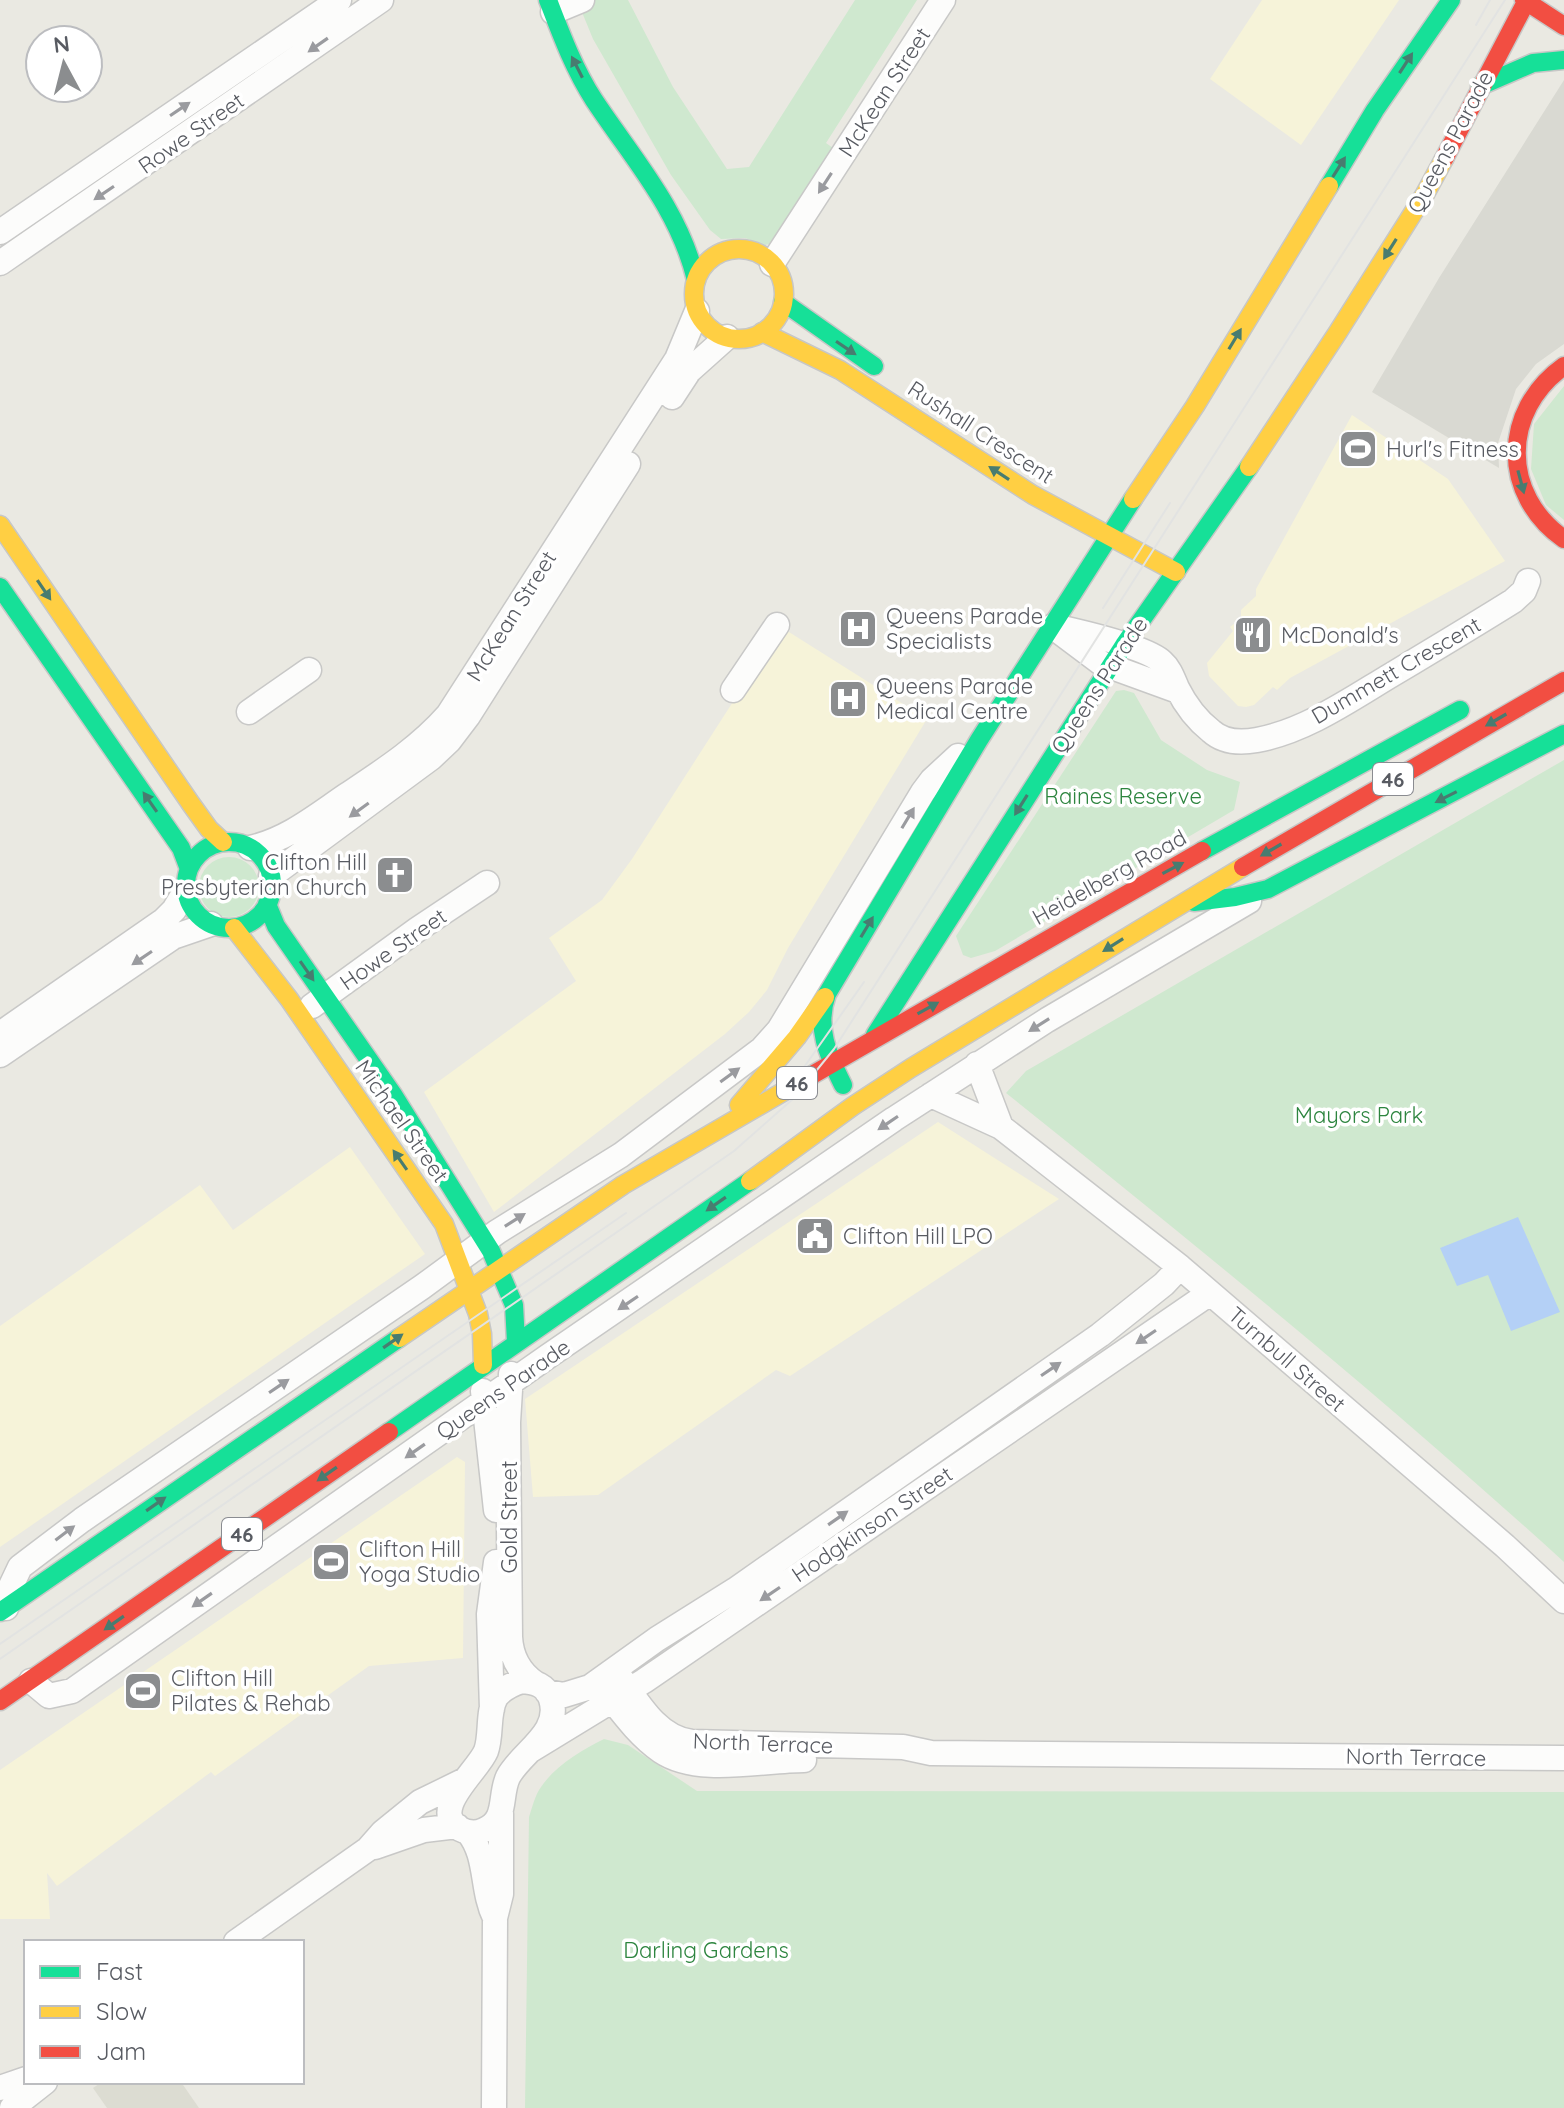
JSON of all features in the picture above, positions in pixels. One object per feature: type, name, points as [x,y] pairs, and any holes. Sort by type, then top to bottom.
[{"type":"main road","points":[[979,740],[1108,536],[1114,515],[1195,406],[1375,110],[1451,0]]},
{"type":"main road","points":[[1526,0],[1564,26]]},
{"type":"main road","name":"Queens Parade","points":[[853,1106],[872,1040],[1124,645],[1176,572],[1180,551],[1282,419],[1383,261],[1451,147],[1526,0]]},
{"type":"main road","points":[[561,4],[571,55],[593,97],[664,202],[685,245],[696,280],[694,299],[697,311],[714,331],[727,337],[751,337],[762,332],[779,315],[783,302],[780,275],[772,264],[760,254],[720,249],[664,202]]},
{"type":"main road","points":[[1480,86],[1533,63],[1564,60]]},
{"type":"main road","points":[[696,280],[709,261],[731,250]]},
{"type":"main road","name":"Rushall Crescent","points":[[783,302],[895,380]]},
{"type":"main road","name":"Rushall Crescent","points":[[762,332],[840,370],[1033,495],[1176,572]]},
{"type":"main road","points":[[1564,366],[1543,382],[1532,397],[1523,416],[1516,451],[1526,500],[1540,519],[1564,539]]},
{"type":"main road","points":[[1114,515],[1139,529]]},
{"type":"main road","points":[[0,525],[191,804],[223,842]]},
{"type":"main road","points":[[0,587],[181,848],[190,904],[199,916],[223,926],[247,924],[259,916],[271,893],[271,876],[256,851],[235,843],[223,842],[202,851],[187,880]]},
{"type":"main road","name":"46","points":[[821,1130],[853,1106],[1179,904],[1564,681]]},
{"type":"main road","name":"Heidelberg Road","points":[[722,1126],[1149,880],[1482,698]]},
{"type":"main road","points":[[1179,904],[1235,897],[1275,886],[1564,734]]},
{"type":"main road","points":[[853,1106],[832,1063],[821,1027],[821,1010],[876,890]]},
{"type":"main road","name":"Michael Street","points":[[267,904],[276,926],[429,1146],[485,1241],[499,1268],[515,1313],[516,1342]]},
{"type":"main road","name":"Michael Street","points":[[223,926],[300,1015],[444,1224],[469,1288],[482,1334],[483,1365]]},
{"type":"main road","points":[[944,926],[949,952]]},
{"type":"main road","points":[[963,968],[984,977]]},
{"type":"main road","points":[[722,1126],[797,1037],[827,994]]},
{"type":"main road","points":[[373,1122],[400,1104]]},
{"type":"main road","name":"46","points":[[4,1599],[347,1373],[606,1196],[722,1126]]},
{"type":"main road","name":"Queens Parade","points":[[0,1701],[821,1130]]},
{"type":"street","name":"Rowe Street","points":[[0,232],[339,0]]},
{"type":"street","name":"Rowe Street","points":[[0,263],[381,0]]},
{"type":"street","name":"McKean Street","points":[[772,264],[943,0]]},
{"type":"street","name":"McKean Street","points":[[250,848],[272,843],[296,830],[415,748],[448,715],[677,359],[697,311]]},
{"type":"street","name":"McKean Street","points":[[271,876],[431,758],[449,741],[689,371],[727,337]]},
{"type":"street","name":"Dummett Crescent","points":[[1053,626],[1124,645],[1162,662],[1195,716],[1220,738],[1244,742],[1268,737],[1332,710],[1513,601],[1524,591],[1528,581]]},
{"type":"street","points":[[733,690],[777,625]]},
{"type":"street","points":[[1053,626],[1087,654],[1110,667],[1178,691]]},
{"type":"street","points":[[249,712],[309,670]]},
{"type":"street","points":[[4,1599],[23,1564],[82,1520],[332,1350],[485,1241],[591,1174],[762,1049],[779,1030],[876,890],[932,780],[979,740]]},
{"type":"street","points":[[0,1034],[164,920],[174,910],[187,880]]},
{"type":"street","name":"Howe Street","points":[[300,1015],[487,883]]},
{"type":"street","name":"Queens Parade","points":[[31,1681],[49,1696],[72,1691],[510,1383],[977,1064],[1275,886]]},
{"type":"street","points":[[0,1055],[173,937],[223,926]]},
{"type":"street","points":[[977,1064],[1001,1127]]},
{"type":"street","name":"Turnbull Street","points":[[931,1095],[1001,1127],[1180,1267],[1505,1546],[1564,1601]]},
{"type":"street","points":[[821,1130],[839,1157]]},
{"type":"street","points":[[591,1174],[606,1196]]},
{"type":"street","points":[[639,1257],[658,1283]]},
{"type":"street","name":"Hodgkinson Street","points":[[492,1709],[496,1697],[509,1686],[522,1681],[559,1695],[576,1693],[615,1670],[1100,1335],[1164,1284],[1180,1267]]},
{"type":"street","name":"Hodgkinson Street","points":[[531,1750],[622,1696],[1210,1293]]},
{"type":"street","name":"Gold Street","points":[[516,1342],[510,1383],[510,1637],[515,1660],[523,1672],[541,1687]]},
{"type":"street","points":[[332,1350],[347,1373]]},
{"type":"street","name":"Gold Street","points":[[462,1829],[451,1814],[452,1801],[486,1750],[492,1709],[488,1618],[496,1572],[496,1516],[483,1365]]},
{"type":"street","name":"North Terrace","points":[[615,1670],[622,1696],[672,1737],[685,1742],[903,1747],[931,1753],[1564,1758]]},
{"type":"street","points":[[494,2108],[495,1918],[501,1894],[501,1814],[509,1775],[544,1734],[551,1718],[552,1702],[541,1687]]},
{"type":"street","points":[[239,1940],[368,1849],[383,1832],[420,1802],[468,1778]]},
{"type":"street","points":[[368,1849],[424,1830],[462,1829],[477,1833],[494,1824],[501,1814]]},
{"type":"street","points":[[462,1829],[479,1850],[486,1895],[495,1918]]},
{"type":"street","points":[[0,2088],[24,2080]]},
{"type":"street","points":[[12,2108],[42,2084]]},
{"type":"shaded area","points":[[1262,0],[1399,0],[1301,145],[1210,79]]},
{"type":"shaded area","points":[[1564,80],[1564,344],[1536,364],[1516,389],[1498,443],[1499,468],[1372,392],[1439,278]]},
{"type":"shaded area","points":[[1352,415],[1448,479],[1505,561],[1290,678],[1277,690],[1273,687],[1254,705],[1238,706],[1209,676],[1207,663],[1233,631],[1230,627],[1241,618],[1241,610],[1256,596],[1256,589]]},
{"type":"shaded area","points":[[781,627],[927,719],[788,948],[767,990],[749,1012],[725,1034],[494,1212],[424,1092],[576,981],[549,938],[602,900],[632,859]]},
{"type":"shaded area","points":[[938,1122],[1059,1199],[790,1376],[776,1370],[598,1495],[533,1497],[525,1399]]},
{"type":"shaded area","points":[[350,1147],[425,1254],[0,1547],[0,1326],[200,1185],[233,1230]]},
{"type":"shaded area","points":[[457,1457],[465,1462],[463,1658],[369,1666],[215,1776],[211,1772],[57,1886],[47,1873],[50,1919],[0,1919],[0,1770]]},
{"type":"shaded area","points":[[99,2084],[182,2084],[199,2108],[107,2108],[93,2088]]},
{"type":"green space","points":[[577,0],[628,0],[673,87],[727,169],[749,167],[855,0],[917,0],[826,143],[840,153],[783,241],[765,245],[745,238],[721,239],[710,230],[671,175],[593,39]]},
{"type":"green space","points":[[1564,386],[1564,520],[1546,505],[1531,469],[1534,424]]},
{"type":"green space","name":"Raines Reserve","points":[[1116,691],[1134,693],[1161,740],[1207,770],[1240,782],[1234,810],[995,951],[971,958],[963,955],[956,936]]},
{"type":"green space","name":"Mayors Park","points":[[1564,760],[1564,1562],[1289,1323],[1006,1093],[1026,1071]]},
{"type":"green space","points":[[229,857],[250,866],[259,887],[250,908],[229,917],[208,908],[199,887],[208,866]]},
{"type":"green space","name":"Darling Gardens","points":[[604,1739],[628,1745],[697,1791],[1564,1792],[1564,2108],[525,2108],[529,1817],[539,1790],[547,1779],[578,1753]]},
{"type":"water","points":[[1518,1217],[1560,1312],[1511,1331],[1488,1275],[1457,1286],[1440,1248]]},
{"type":"tram line","points":[[1476,25],[1490,0]]},
{"type":"tram line","points":[[0,1659],[734,1151],[794,1098],[834,1049],[1505,0]]},
{"type":"tram line","points":[[1103,608],[1170,503]]},
{"type":"tram line","points":[[795,1080],[864,982]]},
{"type":"tram line","points":[[0,1644],[626,1213]]},
{"type":"traffic: fast","points":[[548,0],[587,88],[667,207],[696,280]]},
{"type":"traffic: fast","points":[[1329,186],[1375,110],[1451,0]]},
{"type":"traffic: fast","points":[[1480,86],[1533,63],[1564,60]]},
{"type":"traffic: fast","points":[[783,302],[874,366]]},
{"type":"traffic: fast","points":[[875,1035],[1124,645],[1249,467]]},
{"type":"traffic: fast","points":[[843,1085],[825,1041],[822,1018],[827,994],[979,740],[1133,499]]},
{"type":"traffic: fast","points":[[0,587],[181,848],[189,869]]},
{"type":"traffic: fast","points":[[1202,851],[1460,710]]},
{"type":"traffic: fast","points":[[1194,902],[1268,889],[1564,734]]},
{"type":"traffic: fast","points":[[229,842],[245,846],[259,855],[268,869],[272,885],[268,901],[259,915],[245,924],[229,928],[213,924],[199,915],[190,901],[186,885],[190,869],[199,855],[213,846],[229,842]]},
{"type":"traffic: fast","points":[[267,904],[276,926],[394,1096],[491,1251],[514,1305],[516,1342]]},
{"type":"traffic: fast","points":[[389,1432],[750,1181]]},
{"type":"traffic: fast","points":[[0,1612],[399,1338]]},
{"type":"traffic: slow","points":[[1249,467],[1338,332],[1444,159]]},
{"type":"traffic: slow","points":[[1133,499],[1195,406],[1329,186]]},
{"type":"traffic: slow","points":[[739,249],[764,257],[776,269],[784,294],[776,319],[764,331],[739,339],[714,331],[702,319],[694,294],[702,269],[714,257],[739,249]]},
{"type":"traffic: slow","points":[[762,332],[840,370],[1033,495],[1176,572]]},
{"type":"traffic: slow","points":[[0,525],[191,804],[223,842]]},
{"type":"traffic: slow","points":[[750,1181],[911,1068],[1243,867]]},
{"type":"traffic: slow","points":[[234,928],[289,999],[444,1224],[478,1314],[483,1365]]},
{"type":"traffic: slow","points":[[739,1105],[797,1037],[825,997]]},
{"type":"traffic: slow","points":[[399,1338],[623,1185],[800,1082]]},
{"type":"traffic: jam","points":[[1524,0],[1564,26]]},
{"type":"traffic: jam","points":[[1444,159],[1527,0]]},
{"type":"traffic: jam","points":[[1564,366],[1543,385],[1529,406],[1520,429],[1517,453],[1520,477],[1529,500],[1543,521],[1564,539]]},
{"type":"traffic: jam","points":[[1243,867],[1564,681]]},
{"type":"traffic: jam","points":[[800,1082],[1202,851]]},
{"type":"traffic: jam","points":[[0,1701],[389,1432]]},
{"type":"place","name":"Hurl's Fitness","points":[[1358,449]]},
{"type":"place","name":"Queens Parade Specialists","points":[[858,629]]},
{"type":"place","name":"McDonald's","points":[[1253,635]]},
{"type":"place","name":"Queens Parade Medical Centre","points":[[848,699]]},
{"type":"place","name":"Clifton Hill Presbyterian Church","points":[[395,875]]},
{"type":"place","name":"Clifton Hill LPO","points":[[815,1236]]},
{"type":"place","name":"Clifton Hill Yoga Studio","points":[[331,1562]]},
{"type":"place","name":"Clifton Hill Pilates & Rehab","points":[[143,1691]]}]
